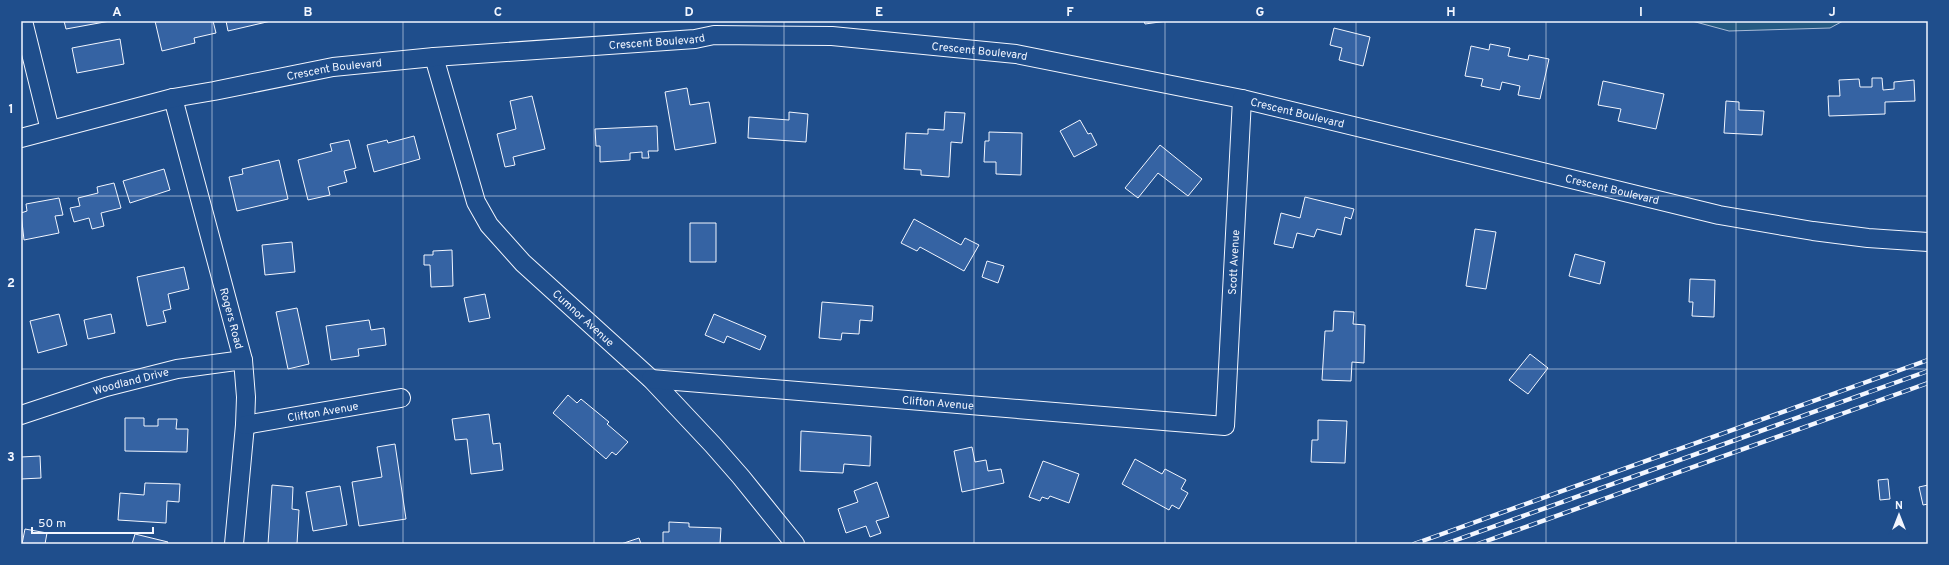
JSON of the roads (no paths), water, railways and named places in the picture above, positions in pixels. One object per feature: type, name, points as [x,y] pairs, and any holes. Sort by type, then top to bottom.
[{"type":"street","points":[[23,21],[50,130]]},
{"type":"street","name":"Crescent Boulevard","points":[[21,138],[173,98],[214,92],[333,67],[434,57],[695,39],[714,35],[832,36],[1016,54],[1242,99],[1719,215],[1820,232],[1868,238],[1928,242]]},
{"type":"street","name":"Cumnor Avenue","points":[[434,57],[476,202],[485,220],[523,263],[651,379],[737,472],[795,544]]},
{"type":"street","name":"Rogers Road","points":[[173,98],[243,360],[246,397],[245,425],[234,544]]},
{"type":"street","name":"Scott Avenue","points":[[1225,426],[1242,99]]},
{"type":"street","name":"Woodland Drive","points":[[21,415],[120,383],[177,369],[243,360]]},
{"type":"street","name":"Clifton Avenue","points":[[651,379],[1225,426]]},
{"type":"street","name":"Clifton Avenue","points":[[245,425],[401,398]]},
{"type":"railway","points":[[1414,544],[1928,360]]},
{"type":"railway","points":[[1445,544],[1928,371]]},
{"type":"railway","points":[[1478,544],[1928,383]]}]
